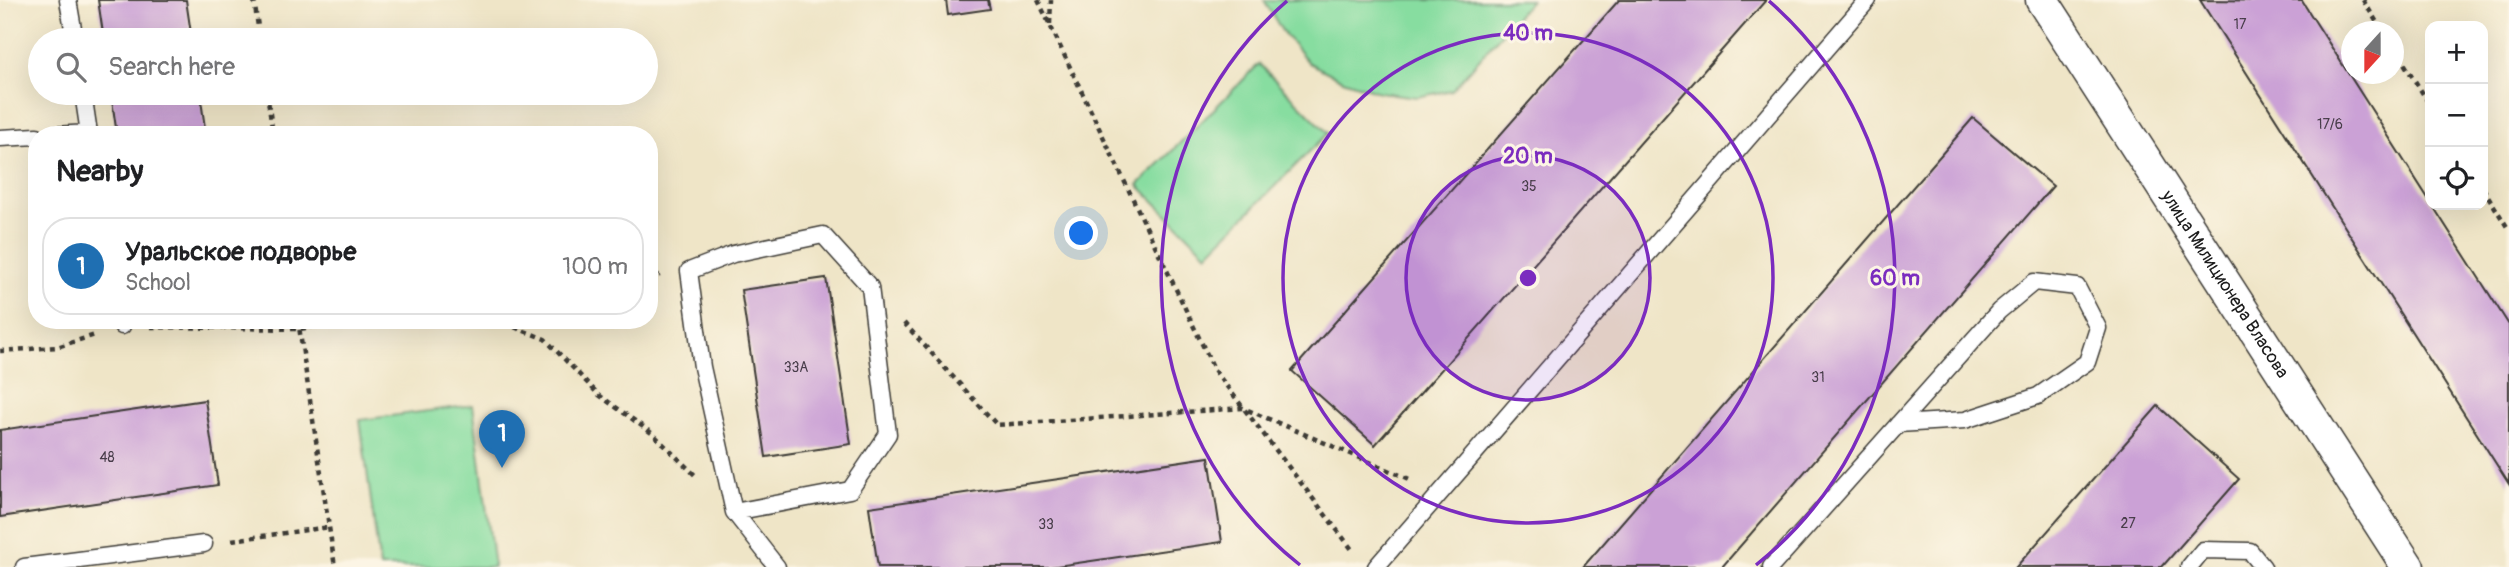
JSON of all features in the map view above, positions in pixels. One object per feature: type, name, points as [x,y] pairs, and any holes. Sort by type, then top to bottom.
[{"type":"street","name":"улица Милиционера Власова","points":[[2042,0],[2408,567]]},
{"type":"lane","points":[[68,0],[73,28]]},
{"type":"lane","points":[[1376,567],[1868,0]]},
{"type":"lane","points":[[85,105],[89,126]]},
{"type":"lane","points":[[0,138],[28,136]]},
{"type":"lane","points":[[734,512],[850,491],[888,434],[870,287],[823,235],[733,254],[689,271],[702,367],[734,512],[777,567]]},
{"type":"lane","points":[[1771,567],[1898,424],[1999,311],[2034,282],[2077,287],[2098,328],[2087,362],[2038,396],[1965,419],[1898,424]]},
{"type":"lane","points":[[24,567],[204,544]]},
{"type":"lane","points":[[2189,567],[2203,550],[2250,551],[2263,567]]},
{"type":"path","points":[[254,0],[258,28]]},
{"type":"path","points":[[1038,0],[1214,371],[1357,556]]},
{"type":"path","points":[[1050,27],[1051,0]]},
{"type":"path","points":[[2363,0],[2376,21]]},
{"type":"path","points":[[2404,65],[2425,98]]},
{"type":"path","points":[[269,105],[272,126]]},
{"type":"path","points":[[2488,196],[2509,230]]},
{"type":"path","points":[[870,287],[997,425],[1243,408],[1440,492]]},
{"type":"path","points":[[0,351],[57,347],[106,329]]},
{"type":"path","points":[[300,329],[335,567]]},
{"type":"path","points":[[519,329],[545,339],[598,395],[653,435],[734,512]]},
{"type":"path","points":[[204,544],[330,527]]},
{"type":"green space","points":[[1264,0],[1531,0],[1452,90],[1417,97],[1379,92],[1343,80],[1309,63],[1282,31]]},
{"type":"green space","points":[[1259,64],[1328,133],[1207,254],[1138,185]]},
{"type":"green space","points":[[473,405],[494,567],[380,567],[360,420]]},
{"type":"building","points":[[98,0],[186,0],[190,28],[102,28]]},
{"type":"building","points":[[946,0],[988,0],[990,9],[948,15]]},
{"type":"building","points":[[1619,0],[1766,0],[1375,445],[1292,371]]},
{"type":"building","points":[[2200,0],[2302,1],[2341,62],[2341,84],[2355,84],[2425,194],[2425,210],[2436,210],[2509,325],[2509,484]]},
{"type":"building","points":[[113,105],[202,105],[205,126],[116,126]]},
{"type":"building","points":[[1973,118],[2053,186],[1722,567],[1583,567]]},
{"type":"building","points":[[826,278],[851,444],[766,457],[741,290]]},
{"type":"building","points":[[205,400],[218,485],[0,517],[0,430]]},
{"type":"building","points":[[2158,406],[2239,479],[2162,567],[2016,567]]},
{"type":"building","points":[[1209,457],[1222,542],[1050,567],[878,567],[869,507]]},
{"type":"place","name":"Уральское подворье","points":[[502,468]]}]
